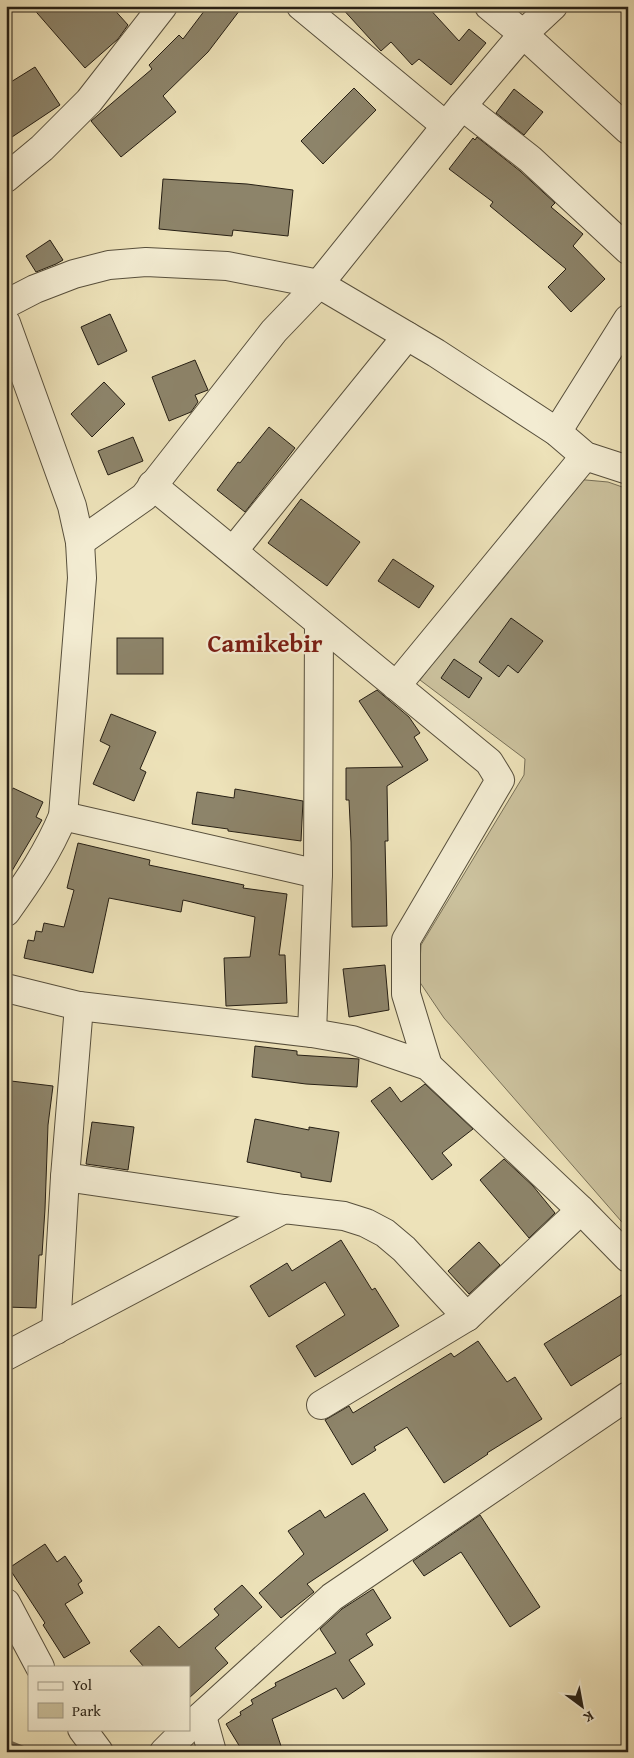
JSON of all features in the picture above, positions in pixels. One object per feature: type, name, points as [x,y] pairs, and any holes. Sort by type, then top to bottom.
[{"type":"street","points":[[6,178],[42,148],[89,101],[163,6]]},
{"type":"street","points":[[301,6],[454,116],[530,159],[628,250]]},
{"type":"street","points":[[488,6],[523,34],[628,130]]},
{"type":"street","points":[[80,542],[144,497],[274,331],[319,284],[454,116],[523,34],[552,6]]},
{"type":"street","points":[[6,304],[35,289],[74,274],[109,265],[146,262],[227,266],[319,284],[436,353],[557,432],[585,456],[628,470]]},
{"type":"street","points":[[557,432],[628,319]]},
{"type":"street","points":[[6,323],[72,506],[80,542],[82,578],[64,816],[38,868],[6,912]]},
{"type":"street","points":[[233,551],[407,336]]},
{"type":"street","points":[[396,686],[585,456]]},
{"type":"street","points":[[152,485],[489,762],[500,780],[406,940],[406,994],[428,1066]]},
{"type":"street","points":[[312,1033],[318,874],[319,623]]},
{"type":"street","points":[[64,816],[318,874]]},
{"type":"street","points":[[6,988],[79,1006],[312,1033],[352,1040],[428,1066],[581,1210],[628,1258]]},
{"type":"street","points":[[56,1330],[65,1177],[79,1006]]},
{"type":"street","points":[[65,1177],[344,1216],[366,1223],[385,1233],[404,1249],[467,1317]]},
{"type":"street","points":[[6,1356],[284,1209]]},
{"type":"street","points":[[321,1405],[467,1317],[581,1210]]},
{"type":"street","points":[[212,1752],[192,1724],[332,1597],[628,1396]]},
{"type":"street","points":[[6,1602],[39,1666]]},
{"type":"street","points":[[83,1730],[99,1752]]},
{"type":"street","points":[[164,1752],[186,1730]]},
{"type":"green space","points":[[575,479],[608,482],[628,489],[628,1229],[444,1018],[419,981],[421,945],[524,775],[525,759],[420,680]]},
{"type":"building","points":[[31,6],[111,6],[128,25],[118,39],[85,68]]},
{"type":"building","points":[[208,6],[243,6],[208,52],[163,96],[176,112],[121,157],[91,121],[152,69],[149,65],[179,35],[183,39]]},
{"type":"building","points":[[340,6],[427,6],[459,41],[469,29],[486,43],[451,85],[419,59],[412,65],[391,42],[381,51]]},
{"type":"building","points":[[35,67],[60,105],[6,141],[6,85]]},
{"type":"building","points":[[354,88],[376,110],[323,164],[301,141]]},
{"type":"building","points":[[514,89],[543,112],[524,135],[496,113]]},
{"type":"building","points":[[477,137],[520,171],[555,203],[551,207],[583,234],[573,246],[605,279],[571,312],[548,287],[566,269],[490,206],[493,202],[449,169],[473,138],[475,140]]},
{"type":"building","points":[[163,179],[247,184],[293,190],[288,236],[233,230],[232,236],[159,229]]},
{"type":"building","points":[[50,240],[63,260],[36,272],[26,256]]},
{"type":"building","points":[[110,314],[127,351],[98,365],[81,327]]},
{"type":"building","points":[[195,360],[208,390],[195,395],[198,402],[191,412],[169,421],[152,377]]},
{"type":"building","points":[[104,382],[125,404],[92,437],[71,414]]},
{"type":"building","points":[[269,427],[295,448],[245,512],[217,490],[238,462],[240,463]]},
{"type":"building","points":[[133,437],[143,461],[108,475],[98,451]]},
{"type":"building","points":[[301,499],[360,542],[327,586],[268,543]]},
{"type":"building","points":[[393,559],[434,586],[419,608],[378,581]]},
{"type":"building","points":[[511,618],[543,641],[518,673],[508,665],[499,677],[479,662]]},
{"type":"building","points":[[117,638],[163,638],[163,674],[117,674]]},
{"type":"building","points":[[454,659],[482,678],[469,698],[441,678]]},
{"type":"building","points":[[377,690],[409,717],[420,733],[414,737],[428,760],[387,786],[388,841],[385,841],[387,926],[352,927],[351,842],[349,800],[346,800],[346,768],[403,767],[359,701]]},
{"type":"building","points":[[111,714],[156,732],[140,769],[146,772],[134,801],[93,784],[110,746],[100,741]]},
{"type":"building","points":[[13,788],[43,802],[36,817],[42,820],[6,881],[6,803]]},
{"type":"building","points":[[235,789],[303,801],[301,841],[192,824],[197,792],[234,798]]},
{"type":"building","points":[[78,843],[150,860],[149,865],[244,885],[243,888],[287,894],[279,955],[285,955],[287,1003],[226,1006],[224,958],[250,957],[255,917],[183,900],[181,912],[109,898],[93,973],[24,958],[28,940],[34,941],[36,931],[42,932],[44,923],[64,927],[74,890],[67,888]]},
{"type":"building","points":[[385,965],[389,1010],[349,1017],[343,969]]},
{"type":"building","points":[[255,1046],[297,1051],[297,1055],[359,1059],[357,1087],[306,1084],[252,1077]]},
{"type":"building","points":[[11,1081],[53,1086],[48,1125],[42,1255],[39,1255],[36,1308],[6,1307],[6,1171],[10,1113],[7,1112]]},
{"type":"building","points":[[425,1084],[473,1129],[442,1153],[452,1165],[432,1180],[371,1101],[390,1087],[401,1102]]},
{"type":"building","points":[[255,1119],[309,1130],[309,1127],[339,1132],[331,1182],[301,1177],[301,1173],[247,1162]]},
{"type":"building","points":[[92,1122],[134,1127],[128,1170],[86,1164]]},
{"type":"building","points":[[504,1159],[533,1186],[555,1213],[529,1238],[480,1180]]},
{"type":"building","points":[[341,1240],[372,1290],[375,1288],[399,1326],[315,1377],[296,1346],[345,1315],[325,1282],[269,1317],[250,1286],[287,1263],[292,1271]]},
{"type":"building","points":[[479,1242],[500,1265],[469,1294],[448,1271]]},
{"type":"building","points":[[628,1291],[628,1350],[571,1386],[544,1344]]},
{"type":"building","points":[[478,1341],[507,1382],[515,1377],[542,1419],[487,1453],[444,1483],[407,1427],[374,1447],[376,1450],[352,1465],[325,1420],[349,1406],[353,1413],[451,1353],[454,1357]]},
{"type":"building","points":[[364,1493],[388,1530],[307,1584],[314,1592],[281,1618],[259,1593],[304,1554],[288,1531],[320,1510],[325,1518]]},
{"type":"building","points":[[480,1515],[540,1607],[510,1627],[461,1552],[424,1576],[413,1561]]},
{"type":"building","points":[[45,1544],[57,1562],[65,1556],[82,1581],[78,1584],[83,1593],[65,1604],[90,1643],[64,1658],[43,1625],[45,1623],[9,1568]]},
{"type":"building","points":[[242,1585],[262,1607],[215,1648],[228,1663],[190,1697],[190,1666],[143,1666],[130,1651],[159,1626],[179,1648],[219,1615],[214,1609]]},
{"type":"building","points":[[373,1589],[391,1618],[366,1634],[373,1645],[349,1660],[365,1684],[343,1699],[336,1688],[272,1719],[283,1752],[243,1752],[226,1724],[241,1715],[240,1712],[253,1704],[251,1700],[276,1686],[275,1683],[336,1653],[320,1629],[342,1609]]},
{"type":"waterway","points":[[6,1743],[28,1752]]},
{"type":"district","name":"Camikebir","points":[[265,643]]}]
